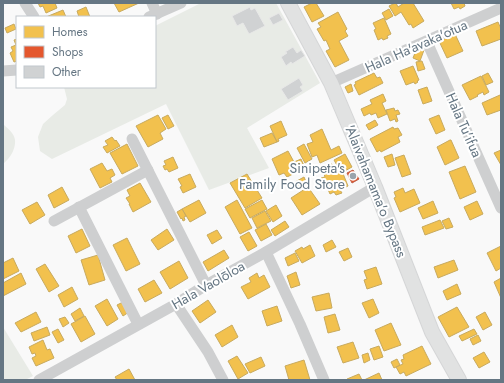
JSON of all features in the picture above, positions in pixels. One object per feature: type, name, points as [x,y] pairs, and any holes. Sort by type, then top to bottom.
[{"type":"main road","name":"'Alaivahamama'o Bypass","points":[[288,3],[331,83],[376,187],[432,332],[459,380]]},
{"type":"street","points":[[25,3],[33,16]]},
{"type":"street","points":[[152,3],[153,15],[181,3]]},
{"type":"street","name":"Hala Ha'avaka'otua","points":[[331,83],[427,42],[501,8]]},
{"type":"street","name":"Hala Tu'ifua","points":[[427,42],[501,208]]},
{"type":"street","points":[[3,71],[16,70]]},
{"type":"street","points":[[132,139],[206,285]]},
{"type":"street","points":[[54,221],[148,170]]},
{"type":"street","name":"Hala Vaolōloa","points":[[39,380],[176,304],[206,285],[266,252],[376,187]]},
{"type":"street","points":[[79,207],[138,324]]},
{"type":"street","points":[[266,252],[300,324],[324,380]]},
{"type":"street","points":[[176,304],[208,352],[223,380]]},
{"type":"shaded area","points":[[201,3],[276,3],[320,83],[247,128],[269,168],[209,190],[166,104],[52,159],[40,151],[38,137],[43,124],[65,105],[67,99],[64,88],[156,88],[156,26]]},
{"type":"shaded area","points":[[3,124],[12,133],[15,146],[9,158],[3,164]]},
{"type":"shaded area","points":[[3,327],[33,376],[25,380],[3,380]]},
{"type":"building: Homes","points":[[38,3],[55,3],[57,8],[46,13],[43,6],[40,7]]},
{"type":"building: Homes","points":[[114,3],[139,3],[119,12]]},
{"type":"building: Homes","points":[[312,3],[316,3],[324,16],[312,22],[304,7]]},
{"type":"building: Homes","points":[[395,3],[398,7],[404,3],[413,3],[424,21],[413,28],[411,24],[409,25],[401,12],[395,16],[389,6]]},
{"type":"building: Homes","points":[[451,3],[464,3],[465,6],[460,9],[459,7],[454,9]]},
{"type":"building: Homes","points":[[86,7],[90,16],[79,16],[77,11]]},
{"type":"building: Homes","points":[[389,9],[393,16],[386,20],[382,13]]},
{"type":"building: Homes","points":[[63,10],[66,16],[48,16]]},
{"type":"building: Homes","points":[[338,12],[347,29],[345,31],[348,36],[339,41],[349,60],[335,67],[326,51],[330,49],[326,40],[324,41],[317,29],[321,27],[318,23]]},
{"type":"building: Homes","points":[[384,18],[391,34],[387,36],[388,38],[378,40],[373,23]]},
{"type":"building: Homes","points":[[498,22],[501,29],[501,39],[482,46],[476,31]]},
{"type":"building: Homes","points":[[14,24],[16,29],[7,33],[5,28]]},
{"type":"building: Homes","points":[[455,34],[463,51],[447,58],[439,41]]},
{"type":"building: Homes","points":[[16,45],[16,61],[14,62],[10,53],[13,51],[11,47]]},
{"type":"building: Homes","points":[[417,48],[424,50],[420,61],[413,58]]},
{"type":"building: Homes","points":[[422,61],[425,69],[418,71],[416,62]]},
{"type":"building: Homes","points":[[413,66],[419,80],[415,84],[414,82],[406,85],[400,71]]},
{"type":"building: Homes","points":[[374,73],[377,78],[380,77],[383,83],[359,95],[354,85],[356,84],[355,82]]},
{"type":"building: Homes","points":[[488,73],[493,82],[486,85],[482,76]]},
{"type":"building: Homes","points":[[481,76],[489,92],[484,95],[483,92],[470,100],[462,85]]},
{"type":"building: Homes","points":[[351,84],[353,91],[348,93],[345,87]]},
{"type":"building: Homes","points":[[427,87],[432,101],[423,104],[418,90]]},
{"type":"building: Homes","points":[[383,94],[386,101],[382,103],[387,114],[378,118],[376,113],[371,115],[370,113],[364,116],[361,109],[372,104],[370,100]]},
{"type":"building: Homes","points":[[500,95],[501,110],[487,115],[482,103]]},
{"type":"building: Homes","points":[[394,108],[395,111],[398,110],[400,114],[396,115],[398,121],[396,122],[395,119],[390,121],[386,110]]},
{"type":"building: Homes","points":[[158,115],[166,129],[160,133],[163,139],[148,147],[136,126]]},
{"type":"building: Homes","points":[[168,115],[174,126],[168,129],[162,118]]},
{"type":"building: Homes","points":[[439,115],[445,130],[436,134],[429,119]]},
{"type":"building: Homes","points":[[375,120],[378,125],[369,130],[366,125]]},
{"type":"building: Homes","points":[[281,121],[287,135],[278,139],[279,141],[277,142],[270,126]]},
{"type":"building: Homes","points":[[393,127],[394,129],[398,128],[402,135],[398,137],[400,142],[381,152],[380,150],[377,152],[370,139]]},
{"type":"building: Homes","points":[[322,129],[331,150],[339,146],[342,153],[320,163],[317,155],[312,157],[307,144],[313,142],[310,135]]},
{"type":"building: Homes","points":[[272,133],[277,142],[264,147],[260,138]]},
{"type":"building: Homes","points":[[112,137],[120,146],[107,153],[103,147],[108,145],[105,141]]},
{"type":"building: Homes","points":[[450,140],[459,158],[445,165],[437,147]]},
{"type":"building: Homes","points":[[127,144],[138,166],[122,174],[110,153]]},
{"type":"building: Homes","points":[[304,144],[312,159],[305,163],[297,148]]},
{"type":"building: Homes","points":[[501,150],[501,165],[494,153]]},
{"type":"building: Homes","points":[[288,151],[294,162],[301,159],[305,168],[287,177],[284,173],[279,175],[272,159]]},
{"type":"building: Homes","points":[[345,154],[352,167],[343,172],[341,168],[339,169],[334,160]]},
{"type":"building: Homes","points":[[392,154],[395,165],[388,167],[384,157]]},
{"type":"building: Homes","points":[[404,155],[411,174],[402,177],[395,158]]},
{"type":"building: Homes","points":[[173,157],[178,168],[169,172],[167,169],[165,170],[163,166],[166,165],[164,161]]},
{"type":"building: Homes","points":[[102,163],[107,171],[112,169],[115,175],[110,178],[112,182],[100,188],[90,169]]},
{"type":"building: Homes","points":[[332,164],[337,173],[342,171],[348,186],[340,190],[342,193],[336,195],[334,192],[330,194],[321,178],[325,177],[324,174],[328,172],[326,166]]},
{"type":"building: Homes","points":[[465,166],[476,192],[460,199],[449,172]]},
{"type":"building: Homes","points":[[190,174],[196,187],[183,193],[180,187],[182,186],[178,179]]},
{"type":"building: Homes","points":[[247,174],[262,198],[245,208],[230,183]]},
{"type":"building: Homes","points":[[304,177],[307,184],[299,189],[295,182]]},
{"type":"building: Homes","points":[[140,183],[151,202],[133,212],[126,198],[130,196],[127,190]]},
{"type":"building: Homes","points":[[62,187],[69,200],[54,208],[48,195]]},
{"type":"building: Homes","points":[[308,187],[320,204],[302,215],[291,198]]},
{"type":"building: Homes","points":[[403,188],[405,193],[414,189],[420,203],[400,212],[394,198],[396,197],[394,192]]},
{"type":"building: Homes","points":[[199,200],[206,213],[190,222],[182,209]]},
{"type":"building: Homes","points":[[237,200],[252,228],[240,234],[225,207]]},
{"type":"building: Homes","points":[[262,200],[267,209],[250,218],[245,209]]},
{"type":"building: Homes","points":[[433,201],[438,213],[423,219],[418,208]]},
{"type":"building: Homes","points":[[477,201],[483,214],[470,220],[464,207]]},
{"type":"building: Homes","points":[[37,202],[45,215],[30,224],[22,210]]},
{"type":"building: Homes","points":[[276,205],[282,216],[273,222],[266,211]]},
{"type":"building: Homes","points":[[182,209],[186,216],[184,217],[185,220],[183,221],[177,212]]},
{"type":"building: Homes","points":[[265,211],[271,221],[257,228],[252,218]]},
{"type":"building: Homes","points":[[449,218],[453,227],[446,229],[442,221]]},
{"type":"building: Homes","points":[[440,220],[444,228],[425,235],[422,227]]},
{"type":"building: Homes","points":[[285,221],[289,227],[275,236],[271,230]]},
{"type":"building: Homes","points":[[266,224],[272,235],[261,241],[255,230]]},
{"type":"building: Homes","points":[[82,229],[90,246],[76,253],[68,236]]},
{"type":"building: Homes","points":[[167,229],[174,240],[158,250],[151,240]]},
{"type":"building: Homes","points":[[217,230],[222,238],[212,244],[207,235]]},
{"type":"building: Homes","points":[[249,232],[257,246],[248,251],[240,237]]},
{"type":"building: Homes","points":[[127,238],[140,264],[126,271],[113,245]]},
{"type":"building: Homes","points":[[332,240],[336,247],[326,252],[323,245]]},
{"type":"building: Homes","points":[[310,245],[315,256],[302,263],[295,251]]},
{"type":"building: Homes","points":[[501,246],[501,268],[496,271],[487,253]]},
{"type":"building: Homes","points":[[348,248],[352,257],[344,261],[339,252]]},
{"type":"building: Homes","points":[[224,250],[229,258],[208,271],[203,262]]},
{"type":"building: Homes","points":[[295,253],[299,261],[288,266],[285,258]]},
{"type":"building: Homes","points":[[98,255],[105,280],[89,285],[81,260]]},
{"type":"building: Homes","points":[[13,258],[19,271],[3,279],[3,263]]},
{"type":"building: Homes","points":[[454,260],[458,270],[438,278],[434,267]]},
{"type":"building: Homes","points":[[179,261],[188,278],[170,289],[160,272]]},
{"type":"building: Homes","points":[[45,264],[59,286],[49,292],[36,269]]},
{"type":"building: Homes","points":[[376,267],[382,284],[367,289],[364,280],[367,279],[364,271]]},
{"type":"building: Homes","points":[[296,272],[300,285],[291,288],[287,276]]},
{"type":"building: Homes","points":[[21,273],[26,284],[3,296],[3,283]]},
{"type":"building: Homes","points":[[257,273],[259,278],[264,275],[270,287],[248,299],[241,287],[251,282],[249,278]]},
{"type":"building: Homes","points":[[501,278],[501,298],[494,282]]},
{"type":"building: Homes","points":[[154,280],[162,293],[145,302],[138,289]]},
{"type":"building: Homes","points":[[457,284],[461,294],[447,300],[443,291]]},
{"type":"building: Homes","points":[[72,287],[78,299],[64,307],[58,295]]},
{"type":"building: Homes","points":[[329,293],[332,308],[316,311],[312,297]]},
{"type":"building: Homes","points":[[107,299],[118,319],[107,326],[95,306]]},
{"type":"building: Homes","points":[[373,299],[379,313],[369,318],[362,303]]},
{"type":"building: Homes","points":[[208,300],[216,312],[200,323],[192,311]]},
{"type":"building: Homes","points":[[123,302],[129,312],[123,316],[117,305]]},
{"type":"building: Homes","points":[[277,306],[282,321],[267,326],[262,311]]},
{"type":"building: Homes","points":[[457,307],[469,327],[449,337],[438,317]]},
{"type":"building: Homes","points":[[80,308],[84,316],[75,321],[71,314]]},
{"type":"building: Homes","points":[[36,312],[41,322],[21,332],[15,323]]},
{"type":"building: Homes","points":[[485,312],[492,325],[483,330],[476,317]]},
{"type":"building: Homes","points":[[335,314],[340,330],[328,333],[324,317]]},
{"type":"building: Homes","points":[[85,316],[95,334],[81,342],[71,324]]},
{"type":"building: Homes","points":[[65,317],[69,323],[63,327],[59,319]]},
{"type":"building: Homes","points":[[391,323],[401,345],[384,351],[375,330]]},
{"type":"building: Homes","points":[[232,325],[238,337],[222,347],[215,335]]},
{"type":"building: Homes","points":[[47,327],[50,335],[34,341],[31,333]]},
{"type":"building: Homes","points":[[58,329],[64,340],[58,343],[52,332]]},
{"type":"building: Homes","points":[[474,329],[477,334],[462,341],[459,336]]},
{"type":"building: Homes","points":[[478,335],[481,341],[473,345],[470,339]]},
{"type":"building: Homes","points":[[43,340],[47,350],[50,349],[54,358],[36,366],[32,358],[36,356],[35,353],[32,354],[29,347]]},
{"type":"building: Homes","points":[[353,342],[359,358],[343,363],[337,347]]},
{"type":"building: Homes","points":[[379,346],[383,357],[374,360],[370,349]]},
{"type":"building: Homes","points":[[422,346],[431,364],[406,376],[404,372],[400,374],[396,367],[403,364],[401,360],[404,359],[403,355]]},
{"type":"building: Homes","points":[[484,352],[490,362],[479,368],[473,358]]},
{"type":"building: Homes","points":[[368,353],[370,360],[364,363],[362,355]]},
{"type":"building: Homes","points":[[237,356],[248,373],[238,379],[228,361]]},
{"type":"building: Homes","points":[[261,357],[265,366],[250,373],[245,364]]},
{"type":"building: Homes","points":[[397,359],[400,365],[394,368],[391,362]]},
{"type":"building: Homes","points":[[304,360],[310,380],[289,380],[285,366]]},
{"type":"building: Homes","points":[[129,369],[135,380],[117,380],[115,377]]},
{"type":"building: Homes","points":[[379,373],[382,380],[364,380]]},
{"type":"building: Homes","points":[[359,374],[362,380],[347,380],[347,379]]},
{"type":"building: Shops","points":[[353,170],[359,179],[352,183],[347,173]]},
{"type":"building: Other","points":[[250,7],[251,10],[255,8],[265,26],[249,34],[243,23],[237,26],[232,16]]},
{"type":"building: Other","points":[[279,13],[283,20],[273,25],[269,18]]},
{"type":"building: Other","points":[[293,47],[297,53],[301,50],[305,56],[292,64],[291,62],[286,66],[281,57],[287,53],[285,52]]},
{"type":"building: Other","points":[[299,78],[303,85],[300,87],[303,91],[288,100],[281,89]]},
{"type":"place","name":"Sinipeta's Family Food Store","points":[[353,176]]}]
